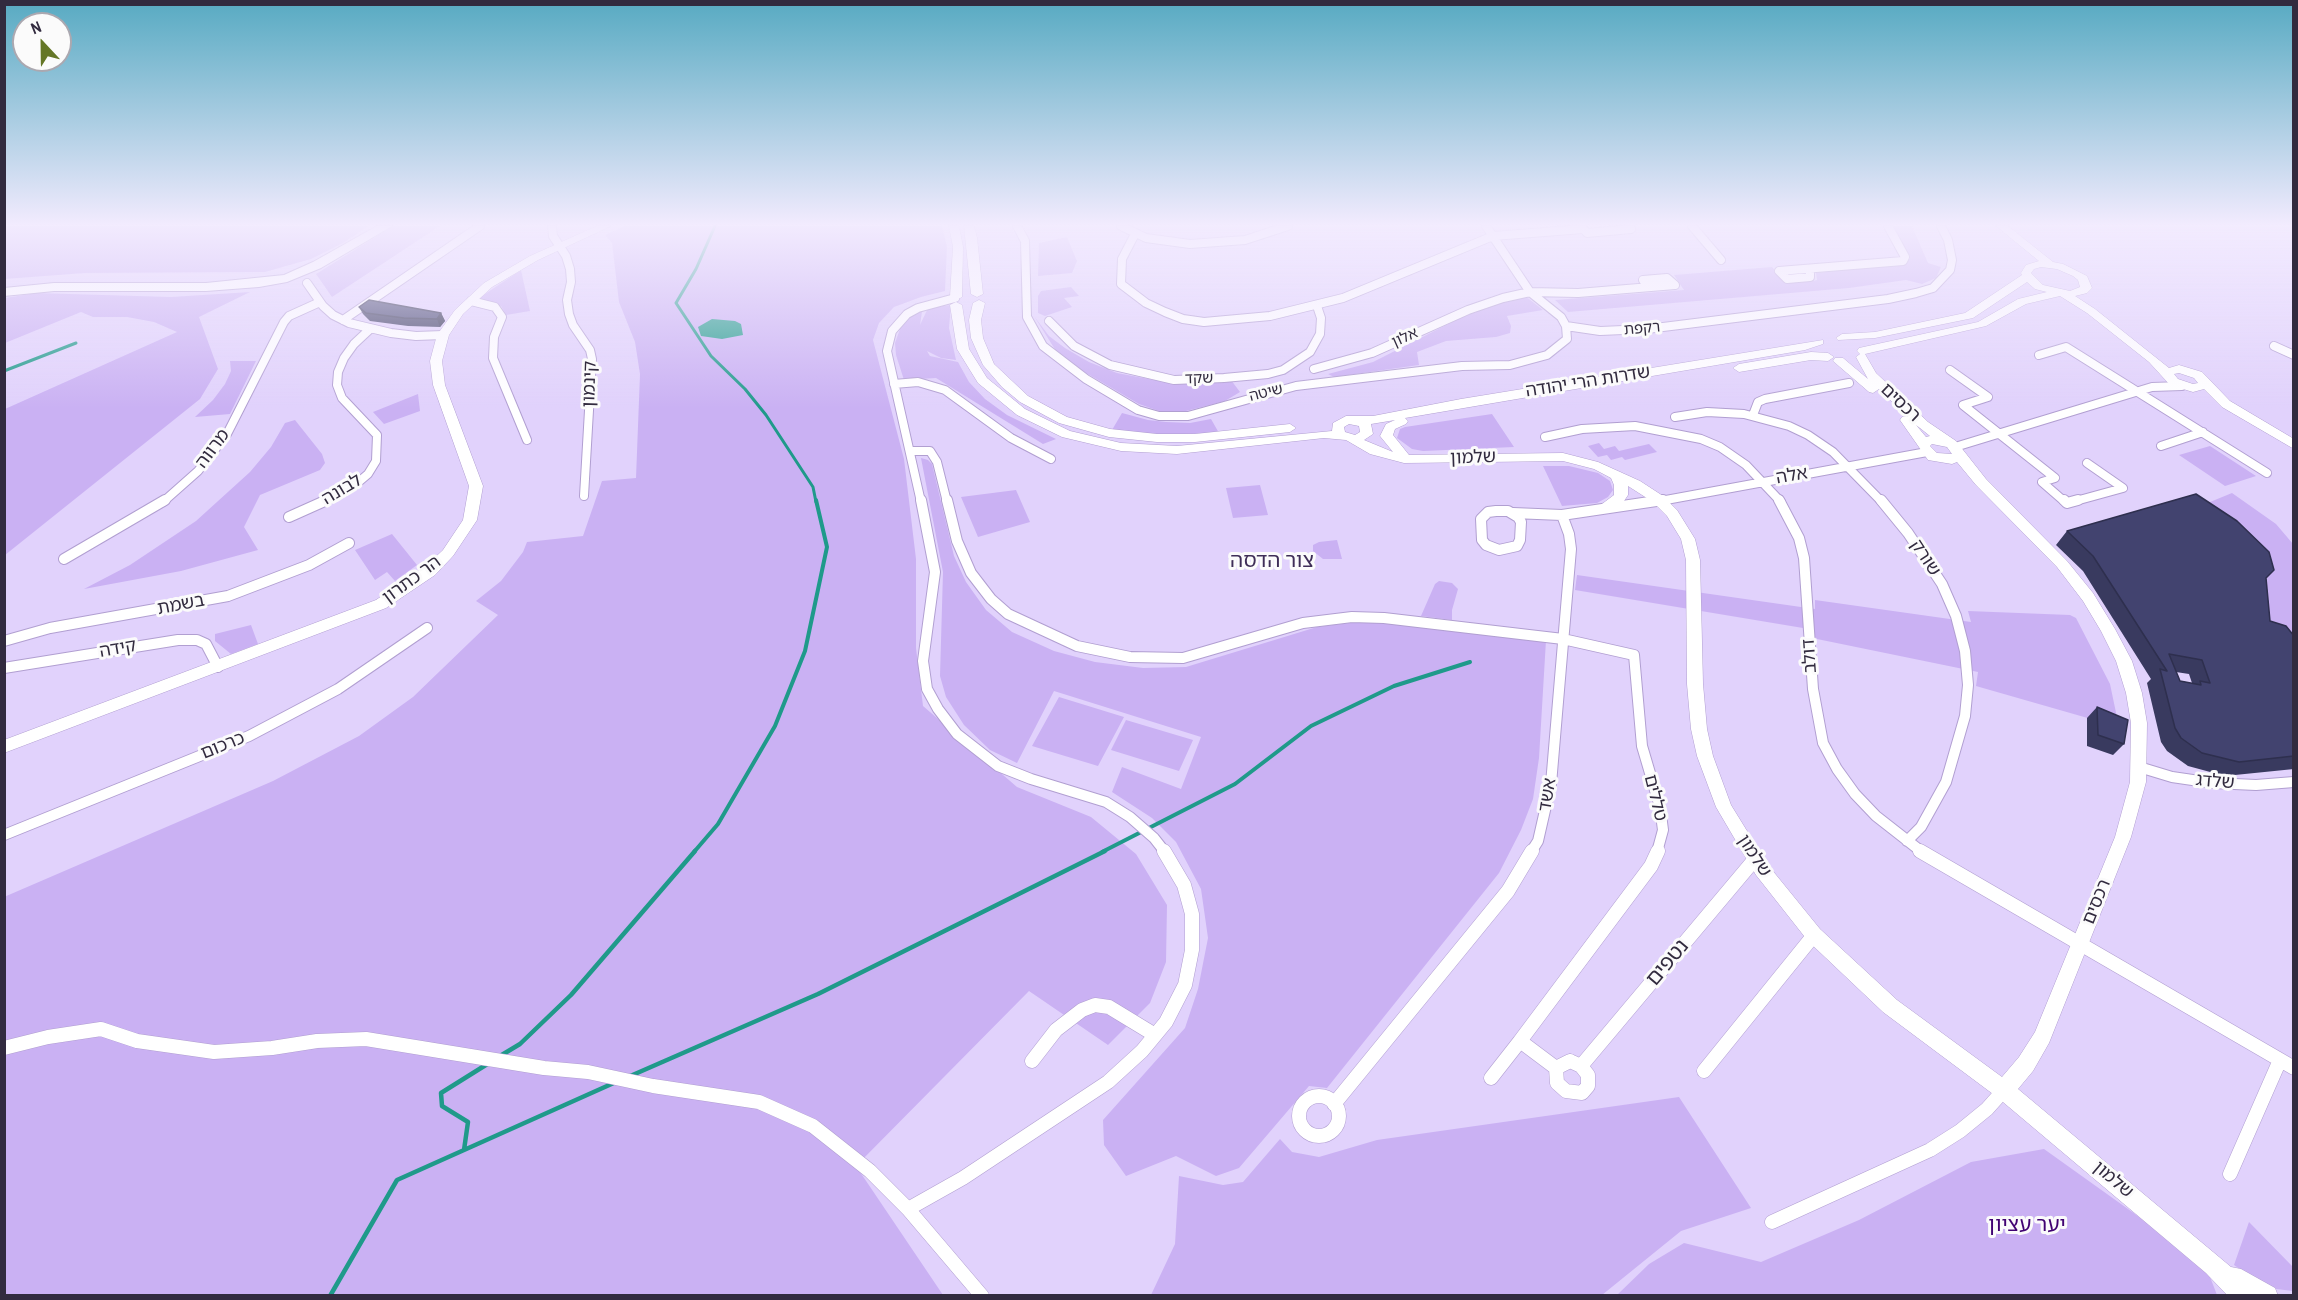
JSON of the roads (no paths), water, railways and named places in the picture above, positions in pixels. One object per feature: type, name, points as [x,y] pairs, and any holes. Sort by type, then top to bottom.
[{"type":"main road","points":[[4,292],[54,287],[212,287]]},
{"type":"street","points":[[309,287],[333,315],[343,320],[370,329],[416,336],[443,335]]},
{"type":"street","points":[[343,320],[392,287]]},
{"type":"street","name":"הר כתרון","points":[[4,747],[296,639],[381,604],[430,571],[448,553],[470,520],[476,486],[439,385],[436,361],[443,335],[486,287]]},
{"type":"street","name":"קינמון","points":[[570,287],[567,300],[569,314],[573,325],[590,350],[592,359],[584,496]]},
{"type":"street","name":"שדרות הרי יהודה","points":[[957,287],[956,301],[963,349],[982,380],[1020,412],[1066,434],[1121,447],[1167,450],[1219,447],[1343,432]]},
{"type":"street","name":"שדרות הרי יהודה","points":[[977,287],[978,299],[975,320],[977,338],[989,365],[1024,399],[1069,422],[1125,436],[1177,438],[1343,432],[1361,438],[1367,432],[1402,421],[1811,356],[1856,361],[1863,354]]},
{"type":"street","name":"שיטה","points":[[1026,287],[1027,317],[1043,346],[1086,379],[1138,410],[1159,416],[1188,416],[1296,386],[1451,367],[1510,365],[1547,355],[1567,339],[1566,326]]},
{"type":"street","points":[[1125,287],[1146,303],[1165,312],[1183,319],[1204,322],[1270,316],[1317,306],[1376,287]]},
{"type":"street","points":[[1526,287],[1561,317],[1566,326]]},
{"type":"street","name":"אלון","points":[[1314,369],[1372,353],[1468,310],[1530,292],[1578,294],[1641,287]]},
{"type":"street","name":"רקפת","points":[[1566,326],[1600,331],[1647,329],[1888,299],[1934,287]]},
{"type":"street","points":[[1842,338],[1875,335],[1969,316],[2008,287]]},
{"type":"street","points":[[2039,287],[2060,293],[2091,311],[2146,354],[2168,375],[2186,387],[2226,404],[2294,446]]},
{"type":"street","points":[[2084,287],[2082,291],[2085,302],[2091,311]]},
{"type":"street","points":[[1842,338],[1858,345],[1863,354],[1878,346],[1982,324],[2022,301],[2082,291]]},
{"type":"street","points":[[908,1209],[963,1178],[1108,1082],[1142,1051],[1166,1022],[1185,985],[1192,950],[1192,914],[1184,885],[1173,861],[1154,838],[1130,817],[1106,802],[1031,779],[998,766],[966,743],[938,709],[927,689],[923,661],[935,573],[887,351],[892,331],[907,314],[935,304],[956,301],[966,293],[978,299]]},
{"type":"street","points":[[471,301],[495,307],[501,317],[494,337],[493,358],[527,440]]},
{"type":"street","name":"מרווה","points":[[64,559],[160,504],[198,471],[227,434],[284,322],[289,316],[320,302]]},
{"type":"street","name":"שקד","points":[[1049,321],[1074,346],[1110,365],[1174,380],[1224,378],[1268,374],[1283,370],[1310,352],[1320,334],[1321,318],[1317,306]]},
{"type":"street","name":"לבונה","points":[[289,517],[355,484],[368,474],[376,461],[377,435],[342,398],[337,385],[338,372],[344,358],[354,344],[370,329]]},
{"type":"street","name":"שדרות הרי יהודה","points":[[1343,432],[1346,420],[1373,420],[1461,403],[1805,346],[1825,338],[1842,338]]},
{"type":"street","points":[[1819,342],[1821,351],[1834,359]]},
{"type":"street","points":[[2274,346],[2294,355]]},
{"type":"street","points":[[2039,355],[2066,347],[2267,473]]},
{"type":"street","name":"רכסים","points":[[1772,1222],[1930,1150],[1960,1131],[1987,1109],[2026,1064],[2039,1043],[2123,837],[2132,810],[2139,767],[2139,723],[2134,693],[2124,662],[2108,629],[2088,597],[2062,564],[1982,482],[1871,375],[1863,354]]},
{"type":"street","points":[[2146,354],[2198,375],[2226,404]]},
{"type":"street","name":"רכסים","points":[[1834,359],[1858,375],[1905,419],[1925,448]]},
{"type":"street","points":[[2152,387],[2172,369],[2184,369]]},
{"type":"street","points":[[1950,370],[1988,397],[1963,405],[2055,478],[2042,482],[2067,503],[2123,488],[2087,463]]},
{"type":"street","points":[[894,384],[918,382],[945,390],[1011,438],[1051,459]]},
{"type":"street","points":[[1951,451],[1931,440],[1925,448],[1934,457],[1951,451],[1998,434],[2152,387],[2202,387],[2204,382]]},
{"type":"street","points":[[1753,416],[1758,402],[1765,399],[1850,383]]},
{"type":"street","name":"שורק","points":[[1675,417],[1707,412],[1753,416],[1789,426],[1808,435],[1848,465],[1889,510],[1927,558],[1956,616],[1965,651],[1968,685],[1965,716],[1946,782],[1921,827],[1906,841]]},
{"type":"street","points":[[1356,420],[1365,424],[1367,432]]},
{"type":"street","points":[[1402,421],[1390,427],[1386,436],[1403,455]]},
{"type":"street","name":"דולב","points":[[1545,437],[1611,425],[1635,426],[1680,433],[1720,447],[1734,455],[1763,481],[1791,518],[1802,548],[1813,689],[1823,743],[1837,769],[1855,794],[1876,816],[1906,841],[1964,880],[2080,944],[2294,1068]]},
{"type":"street","name":"שלמון","points":[[1343,432],[1389,455],[1431,460],[1523,456],[1563,458],[1598,466],[1658,499],[1681,526],[1688,539],[1693,560],[1695,684],[1699,729],[1705,756],[1724,807],[1755,859],[1814,935],[1890,1006],[2004,1090],[2214,1265],[2243,1296]]},
{"type":"street","name":"שלמון","points":[[1367,432],[1380,444],[1403,455],[1431,460]]},
{"type":"street","points":[[2161,446],[2203,432]]},
{"type":"street","name":"אלה","points":[[1658,499],[1848,465],[1925,448]]},
{"type":"street","points":[[910,451],[930,451],[937,462],[957,541],[971,573],[991,599],[1008,614],[1053,637],[1077,645],[1130,657],[1183,658],[1210,652],[1303,623],[1353,617],[1384,618],[1563,639]]},
{"type":"street","points":[[1603,510],[1617,501],[1621,495],[1621,485],[1616,474]]},
{"type":"street","points":[[1513,513],[1521,522],[1520,540],[1517,546],[1499,550],[1486,545],[1482,540],[1481,519],[1496,510],[1562,515],[1603,510],[1658,499]]},
{"type":"street","points":[[1521,522],[1536,514]]},
{"type":"street","name":"אשד","points":[[1334,1104],[1509,891],[1538,841],[1551,784],[1571,549],[1569,534],[1562,515]]},
{"type":"street","name":"בשמת","points":[[4,641],[50,628],[228,596],[309,565],[349,543]]},
{"type":"street","name":"כרכום","points":[[4,835],[249,736],[338,689],[427,628]]},
{"type":"street","name":"טללים","points":[[1491,1078],[1651,866],[1659,849],[1663,830],[1660,807],[1642,746],[1634,655],[1563,639]]},
{"type":"street","name":"קידה","points":[[4,668],[178,640],[197,640],[206,644],[218,667]]},
{"type":"street","name":"שלדג","points":[[2139,767],[2172,777],[2213,783],[2292,786]]},
{"type":"street","name":"נטפים","points":[[1581,1066],[1755,859]]},
{"type":"street","points":[[1704,1071],[1814,935]]},
{"type":"street","points":[[1032,1061],[1056,1030],[1082,1010],[1095,1005],[1108,1007],[1155,1035]]},
{"type":"street","points":[[4,1048],[48,1037],[101,1029],[137,1041],[214,1052],[272,1048],[317,1041],[366,1039],[543,1068],[588,1072],[653,1086],[759,1102],[813,1126],[870,1171],[908,1209],[982,1296]]},
{"type":"street","points":[[1520,1041],[1556,1068]]},
{"type":"street","points":[[2230,1174],[2280,1060]]},
{"type":"street","points":[[1570,1061],[1581,1066],[1588,1075],[1588,1086],[1577,1094],[1566,1091],[1557,1083],[1556,1068],[1570,1061]]},
{"type":"street","name":"שלמון","points":[[2214,1265],[2268,1296]]},
{"type":"waterway","points":[[686,287],[676,303],[711,356],[745,389],[766,415],[813,487],[816,502]]},
{"type":"waterway","points":[[4,371],[76,343]]},
{"type":"waterway","points":[[694,852],[718,824],[775,726],[805,651],[827,547],[816,500]]},
{"type":"waterway","points":[[1102,852],[1235,784],[1311,726],[1394,686],[1470,662]]},
{"type":"waterway","points":[[500,1056],[520,1044],[571,995],[695,851]]},
{"type":"waterway","points":[[628,1077],[818,994],[1105,851]]},
{"type":"waterway","points":[[464,1150],[468,1122],[442,1106],[441,1093],[489,1063]]},
{"type":"waterway","points":[[330,1296],[397,1180],[616,1082]]},
{"type":"district","name":"צור הדסה","points":[[1272,561]]},
{"type":"park label","name":"יער עציון","points":[[2027,1225]]}]
